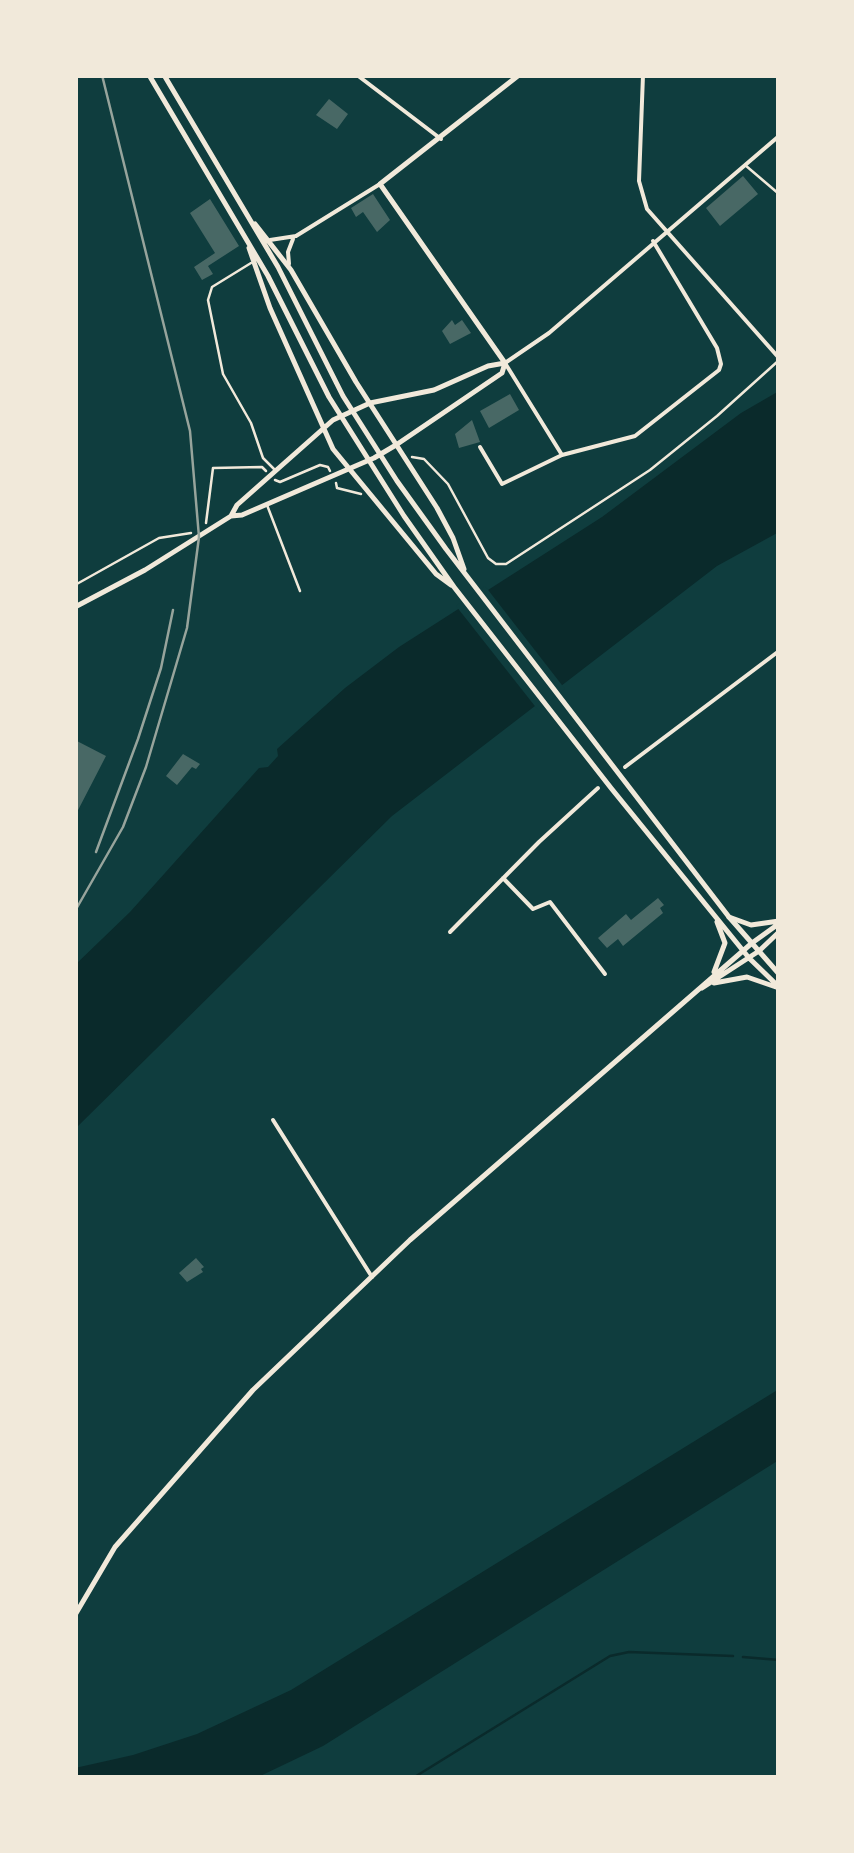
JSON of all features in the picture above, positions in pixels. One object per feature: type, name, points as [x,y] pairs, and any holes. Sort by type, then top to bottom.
[{"type":"main road","points":[[149,75],[246,236],[347,428],[454,587],[742,950],[779,988]]},
{"type":"main road","points":[[164,75],[250,219],[362,427],[446,550],[729,917],[779,974]]},
{"type":"main road","points":[[505,363],[380,184],[519,75]]},
{"type":"main road","points":[[250,219],[291,270],[446,524],[466,576]]},
{"type":"main road","points":[[246,236],[270,308],[333,448],[436,574],[454,587]]},
{"type":"main road","points":[[232,516],[237,505],[346,412],[434,390],[488,366],[505,363]]},
{"type":"main road","points":[[75,607],[146,570],[232,516],[374,458],[502,373],[505,363]]},
{"type":"main road","points":[[710,910],[725,944],[711,981]]},
{"type":"main road","points":[[729,917],[754,925],[779,922]]},
{"type":"main road","points":[[75,1616],[115,1547],[253,1390],[544,1122],[779,922]]},
{"type":"main road","points":[[711,981],[750,958],[779,932]]},
{"type":"main road","points":[[711,981],[746,976],[779,988]]},
{"type":"street","points":[[357,75],[440,139]]},
{"type":"street","points":[[643,75],[639,180],[647,209],[779,360]]},
{"type":"street","points":[[562,454],[505,363],[549,332],[779,136]]},
{"type":"street","points":[[268,240],[296,236],[380,184]]},
{"type":"street","points":[[291,270],[288,252],[296,236]]},
{"type":"street","points":[[480,447],[502,484],[562,454],[635,436],[719,370],[717,348],[653,241]]},
{"type":"street","points":[[624,767],[779,650]]},
{"type":"street","points":[[450,932],[598,788]]},
{"type":"street","points":[[503,878],[533,909],[550,902],[605,974]]},
{"type":"street","points":[[274,1120],[372,1278]]},
{"type":"lane","points":[[744,164],[779,194]]},
{"type":"lane","points":[[253,262],[212,287],[208,300],[223,374],[251,423],[263,458],[277,472]]},
{"type":"lane","points":[[266,504],[300,591]]},
{"type":"path","points":[[415,455],[433,468],[456,496],[488,558],[496,564],[509,563],[650,470],[779,360]]},
{"type":"path","points":[[276,481],[320,465],[329,468]]},
{"type":"path","points":[[208,520],[213,468],[262,467],[267,472]]},
{"type":"path","points":[[336,484],[337,488],[362,494]]},
{"type":"path","points":[[75,585],[159,538],[190,533],[204,525]]},
{"type":"water","points":[[779,391],[779,532],[717,566],[392,816],[75,1129],[75,965],[130,912],[259,768],[268,767],[278,756],[277,749],[345,688],[399,647],[602,517],[741,413]]},
{"type":"water","points":[[779,1389],[779,1460],[323,1746],[256,1778],[75,1778],[75,1768],[133,1755],[197,1734],[291,1690]]},
{"type":"pier","points":[[485,586],[565,689],[538,710],[456,606]]},
{"type":"building","points":[[329,99],[348,114],[337,129],[316,115]]},
{"type":"building","points":[[743,176],[758,194],[720,226],[706,208]]},
{"type":"building","points":[[373,194],[390,220],[377,232],[363,212],[356,217],[351,208]]},
{"type":"building","points":[[210,199],[239,246],[208,266],[213,274],[202,280],[194,267],[215,253],[190,213]]},
{"type":"building","points":[[452,320],[455,325],[462,320],[471,333],[450,344],[442,331]]},
{"type":"building","points":[[510,394],[519,410],[489,428],[480,411]]},
{"type":"building","points":[[472,420],[480,442],[459,448],[455,434]]},
{"type":"building","points":[[75,740],[106,756],[75,816]]},
{"type":"building","points":[[183,754],[200,764],[196,769],[192,767],[177,785],[166,776]]},
{"type":"building","points":[[658,898],[664,905],[660,908],[663,913],[623,946],[618,939],[607,948],[598,938],[626,914],[631,920]]},
{"type":"building","points":[[196,1258],[204,1267],[203,1272],[187,1282],[179,1273]]},
{"type":"waterway","points":[[413,1778],[610,1656],[629,1652],[733,1656]]},
{"type":"waterway","points":[[743,1657],[779,1660]]},
{"type":"railway","points":[[75,911],[123,827],[146,767],[187,628],[199,537],[190,431],[102,75]]},
{"type":"railway","points":[[96,852],[161,668],[173,610]]}]
